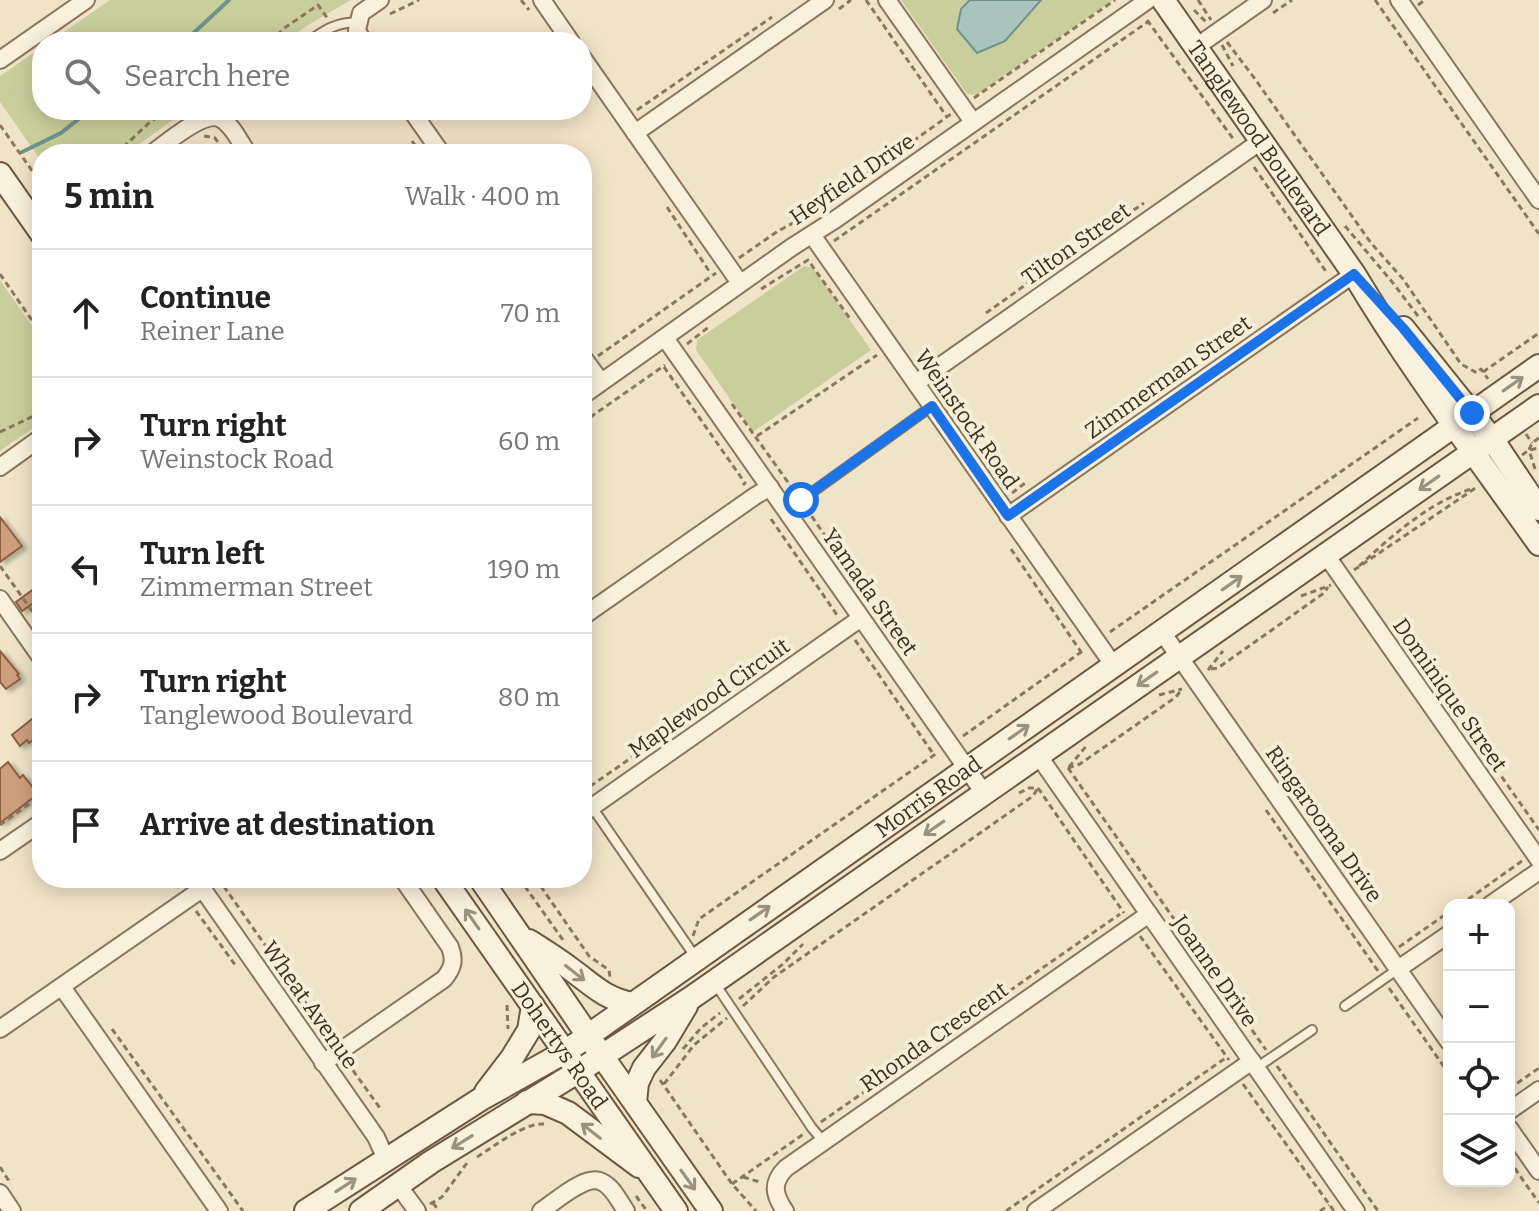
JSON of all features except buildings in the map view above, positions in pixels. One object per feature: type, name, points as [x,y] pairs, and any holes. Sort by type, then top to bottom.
[{"type":"street","points":[[40,32],[86,0]]},
{"type":"street","points":[[542,0],[564,32]]},
{"type":"street","points":[[635,133],[825,0]]},
{"type":"street","points":[[887,0],[973,122]]},
{"type":"street","points":[[1210,38],[1263,0]]},
{"type":"street","points":[[1399,0],[1539,200]]},
{"type":"street","name":"Heyfield Drive","points":[[592,389],[1143,3]]},
{"type":"street","name":"Tanglewood Boulevard","points":[[1172,3],[1210,38],[1261,141],[1354,274],[1382,321],[1483,445]]},
{"type":"street","points":[[358,32],[361,13],[383,8]]},
{"type":"street","points":[[0,60],[32,38]]},
{"type":"street","points":[[592,71],[740,283]]},
{"type":"street","points":[[165,144],[200,120]]},
{"type":"street","points":[[223,120],[241,144]]},
{"type":"street","points":[[418,120],[435,144]]},
{"type":"street","name":"Tilton Street","points":[[916,383],[1261,141]]},
{"type":"street","points":[[0,174],[32,220]]},
{"type":"street","name":"Weinstock Road","points":[[812,235],[1008,516],[1088,647],[1114,666]]},
{"type":"street","name":"Zimmerman Street","points":[[1008,516],[1354,274]]},
{"type":"street","name":"Yamada Street","points":[[665,338],[669,360],[770,487],[984,793]]},
{"type":"street","name":"Morris Road","points":[[306,1211],[481,1099],[565,1052],[632,1004],[691,950],[967,769],[1539,366]]},
{"type":"street","points":[[592,370],[601,382]]},
{"type":"street","name":"Morris Road","points":[[361,1211],[431,1162],[691,998],[1539,406]]},
{"type":"street","points":[[0,467],[32,444]]},
{"type":"street","points":[[1483,445],[1539,509]]},
{"type":"street","points":[[1483,445],[1539,544]]},
{"type":"street","points":[[592,610],[770,487]]},
{"type":"street","name":"Dominique Street","points":[[1326,555],[1537,856]]},
{"type":"street","points":[[0,599],[32,645]]},
{"type":"street","name":"Maplewood Circuit","points":[[592,807],[861,618]]},
{"type":"street","name":"Ringarooma Drive","points":[[1162,632],[1443,1033]]},
{"type":"street","name":"Joanne Drive","points":[[1038,755],[1353,1210]]},
{"type":"street","points":[[0,851],[32,829]]},
{"type":"street","points":[[1499,899],[1539,871]]},
{"type":"street","points":[[0,1029],[62,987],[191,888]]},
{"type":"street","name":"Wheat Avenue","points":[[201,888],[376,1137],[386,1159]]},
{"type":"street","points":[[323,1063],[444,979],[453,963],[450,947],[409,888]]},
{"type":"street","name":"Dohertys Road","points":[[450,888],[676,1211]]},
{"type":"street","name":"Dohertys Road","points":[[487,888],[711,1211]]},
{"type":"street","name":"Rhonda Crescent","points":[[785,1211],[775,1194],[775,1183],[786,1168],[1128,918],[1149,914]]},
{"type":"street","points":[[520,935],[571,968],[599,993],[632,1004]]},
{"type":"street","points":[[1398,969],[1443,938]]},
{"type":"street","points":[[62,987],[219,1211]]},
{"type":"street","points":[[635,1102],[637,1083],[644,1068],[691,998]]},
{"type":"street","points":[[481,1099],[529,1030],[533,1006]]},
{"type":"street","points":[[1036,1211],[1231,1064],[1254,1065]]},
{"type":"street","points":[[1515,1107],[1539,1090]]},
{"type":"street","points":[[527,1102],[545,1103],[568,1113],[650,1173]]},
{"type":"street","points":[[1515,1137],[1539,1171]]},
{"type":"street","points":[[386,1159],[398,1185],[417,1211]]},
{"type":"street","points":[[541,1211],[579,1185],[597,1179],[605,1183],[626,1211]]},
{"type":"street","points":[[0,1193],[12,1211]]},
{"type":"lane","points":[[324,32],[341,23],[358,22]]},
{"type":"lane","points":[[786,511],[932,406]]},
{"type":"lane","points":[[592,818],[691,950]]},
{"type":"lane","points":[[1345,1006],[1398,969]]},
{"type":"lane","points":[[713,982],[823,1141]]},
{"type":"lane","points":[[1254,1065],[1271,1058],[1312,1030]]},
{"type":"path","points":[[280,32],[326,0]]},
{"type":"path","points":[[383,8],[419,0]]},
{"type":"path","points":[[866,0],[947,117]]},
{"type":"path","points":[[592,355],[778,231],[812,213],[1115,0]]},
{"type":"path","points":[[1198,0],[1210,38],[1269,97],[1371,243],[1403,279],[1461,364],[1477,373],[1481,369],[1499,394]]},
{"type":"path","points":[[1375,0],[1539,234]]},
{"type":"path","points":[[1418,5],[1425,0]]},
{"type":"path","points":[[1143,3],[1148,22],[1235,141]]},
{"type":"path","points":[[760,290],[808,260],[1172,3],[1206,21],[1210,38],[1226,51],[1235,74]]},
{"type":"path","points":[[318,5],[333,26]]},
{"type":"path","points":[[637,110],[771,17]]},
{"type":"path","points":[[127,144],[153,120]]},
{"type":"path","points":[[0,125],[32,171]]},
{"type":"path","points":[[204,136],[215,138],[219,144]]},
{"type":"path","points":[[979,318],[1149,199]]},
{"type":"path","points":[[1339,219],[1423,324]]},
{"type":"path","points":[[808,260],[851,320]]},
{"type":"path","points":[[0,274],[32,320]]},
{"type":"path","points":[[592,416],[714,323]]},
{"type":"path","points":[[1483,372],[1539,333]]},
{"type":"path","points":[[756,437],[877,355]]},
{"type":"path","points":[[669,360],[745,483],[733,492]]},
{"type":"path","points":[[0,432],[32,417]]},
{"type":"path","points":[[691,950],[699,919],[1418,418]]},
{"type":"path","points":[[1515,423],[1532,443]]},
{"type":"path","points":[[1515,423],[1536,470]]},
{"type":"path","points":[[1529,450],[1539,438]]},
{"type":"path","points":[[1529,450],[1539,450]]},
{"type":"path","points":[[1479,486],[1356,569],[1395,533],[1439,503],[1479,486]]},
{"type":"path","points":[[1010,546],[1088,647]]},
{"type":"path","points":[[0,566],[32,611]]},
{"type":"path","points":[[1209,669],[1218,668],[1324,593],[1328,587]]},
{"type":"path","points":[[1068,768],[1080,764],[1176,697],[1182,689],[1150,700]]},
{"type":"path","points":[[1068,768],[1089,744]]},
{"type":"path","points":[[1068,768],[1378,1211]]},
{"type":"path","points":[[1017,794],[1029,788],[1038,788]]},
{"type":"path","points":[[1038,788],[1334,1211]]},
{"type":"path","points":[[676,1058],[701,1028],[748,1002],[774,977],[1033,796],[1038,788]]},
{"type":"path","points":[[0,825],[32,802]]},
{"type":"path","points":[[1261,803],[1443,1065]]},
{"type":"path","points":[[1469,899],[1537,856]]},
{"type":"path","points":[[225,888],[382,1111]]},
{"type":"path","points":[[526,888],[565,943]]},
{"type":"path","points":[[542,888],[589,956],[609,970],[610,977],[597,972]]},
{"type":"path","points":[[1399,947],[1443,916]]},
{"type":"path","points":[[732,1184],[1128,918]]},
{"type":"path","points":[[663,1085],[694,1045],[805,942]]},
{"type":"path","points":[[111,1028],[243,1211]]},
{"type":"path","points":[[1006,1211],[1231,1064]]},
{"type":"path","points":[[1515,1085],[1539,1068]]},
{"type":"path","points":[[659,1078],[732,1184],[756,1211]]},
{"type":"path","points":[[442,1197],[467,1163],[527,1127],[539,1123],[553,1126]]},
{"type":"path","points":[[1515,1169],[1539,1203]]},
{"type":"path","points":[[433,1203],[439,1211]]},
{"type":"path","points":[[1320,1211],[1329,1205]]},
{"type":"green space","points":[[110,0],[351,0],[298,32],[64,32]]},
{"type":"green space","points":[[901,0],[1113,0],[977,95],[967,94]]},
{"type":"green space","points":[[32,54],[32,120],[173,120],[139,144],[32,144],[32,148],[0,102],[0,76]]},
{"type":"green space","points":[[804,266],[813,268],[871,350],[753,432],[696,350],[697,340]]},
{"type":"green space","points":[[0,280],[32,326],[32,429],[0,451]]},
{"type":"water","points":[[970,0],[1041,0],[1005,41],[977,53],[957,29],[961,9]]},
{"type":"waterway","points":[[195,32],[229,0]]},
{"type":"waterway","points":[[38,144],[61,133],[77,120]]},
{"type":"waterway","points":[[22,152],[32,147]]},
{"type":"route","points":[[801,500],[932,406],[1008,516],[1354,274],[1403,328],[1472,413]]}]
